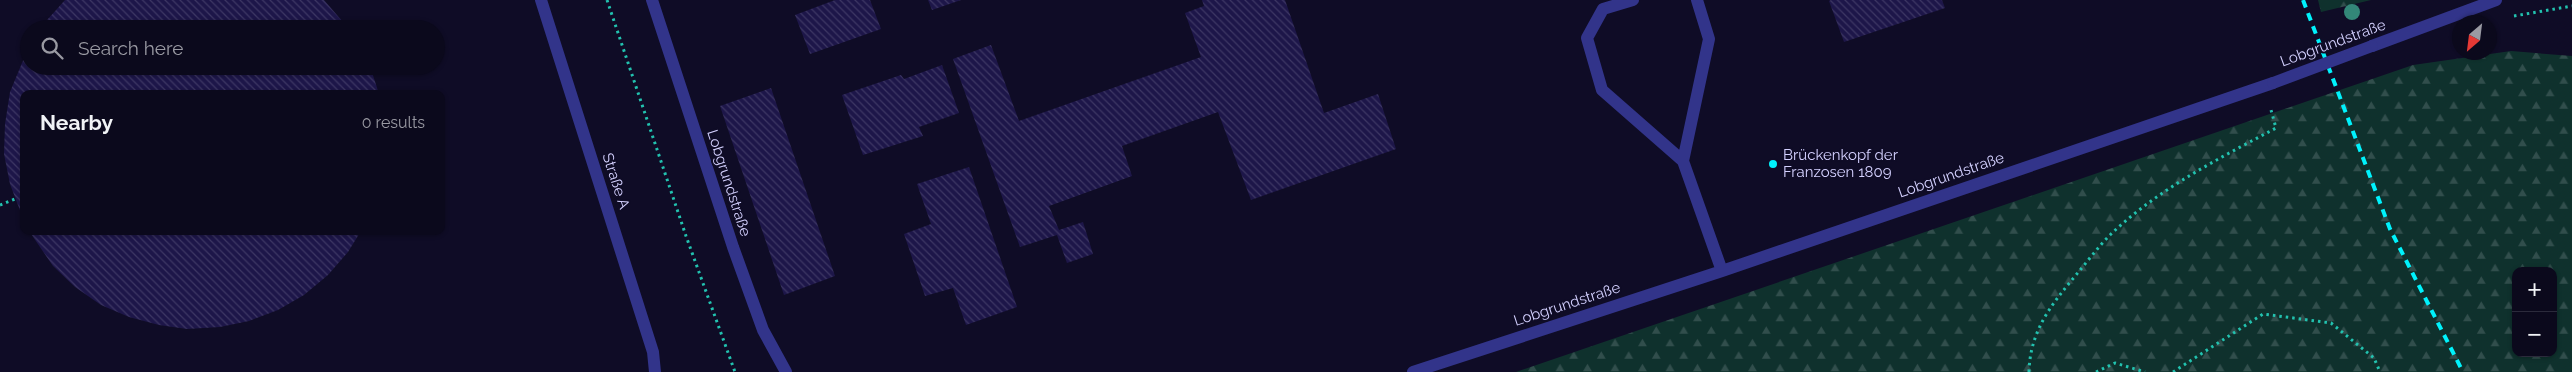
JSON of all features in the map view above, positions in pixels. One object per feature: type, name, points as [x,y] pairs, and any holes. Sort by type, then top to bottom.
[{"type":"street","name":"Straße A","points":[[541,0],[653,352],[655,372]]},
{"type":"street","name":"Lobgrundstraße","points":[[652,0],[733,247],[763,330],[786,372]]},
{"type":"street","points":[[1633,0],[1603,9],[1587,38],[1602,90],[1683,160],[1722,271]]},
{"type":"street","points":[[1683,160],[1709,40],[1697,0]]},
{"type":"street","name":"Lobgrundstraße","points":[[1413,372],[1722,271],[2273,83],[2496,0]]},
{"type":"path","points":[[607,0],[686,236],[735,372]]},
{"type":"path","points":[[2507,18],[2572,6]]},
{"type":"path","points":[[2029,372],[2030,357],[2041,321],[2110,235],[2152,200],[2203,167],[2276,128]]},
{"type":"path","points":[[0,205],[15,199]]},
{"type":"path","points":[[2173,372],[2263,314],[2331,323],[2374,358],[2380,372]]},
{"type":"path","points":[[2096,372],[2115,363],[2145,372]]},
{"type":"green space","points":[[2318,0],[2371,0],[2321,12]]},
{"type":"green space","points":[[2511,51],[2572,56],[2572,372],[1516,372],[2413,65],[2452,59],[2497,60],[2497,53]]},
{"type":"building","points":[[65,0],[324,0],[341,20],[47,20]]},
{"type":"building","points":[[835,0],[870,0],[881,29],[810,54],[795,15]]},
{"type":"building","points":[[928,0],[961,0],[932,10]]},
{"type":"building","points":[[1202,0],[1285,0],[1324,113],[1378,94],[1396,149],[1251,200],[1218,112],[1122,146],[1132,176],[1049,206],[1059,230],[1083,222],[1093,254],[1067,263],[1057,235],[1020,247],[953,59],[991,45],[1019,121],[1201,57],[1185,13],[1204,6]]},
{"type":"building","points":[[1942,0],[1945,8],[1844,42],[1829,1]]},
{"type":"building","points":[[942,65],[959,113],[919,127],[923,136],[863,155],[842,95],[901,75],[904,79]]},
{"type":"building","points":[[20,68],[20,75],[373,75],[378,90],[20,90],[20,210],[10,184],[4,154],[5,124],[10,92]]},
{"type":"building","points":[[771,88],[835,276],[784,295],[720,106]]},
{"type":"building","points":[[969,167],[1017,307],[966,325],[953,288],[925,296],[904,234],[931,224],[917,184]]},
{"type":"building","points":[[32,235],[359,235],[348,252],[328,275],[304,295],[278,310],[249,321],[220,327],[187,329],[159,325],[129,317],[101,305],[75,287],[53,266]]},
{"type":"railway","points":[[2303,0],[2390,229],[2463,372]]},
{"type":"place","name":"Brückenkopf der Franzosen 1809","points":[[1773,164]]}]
